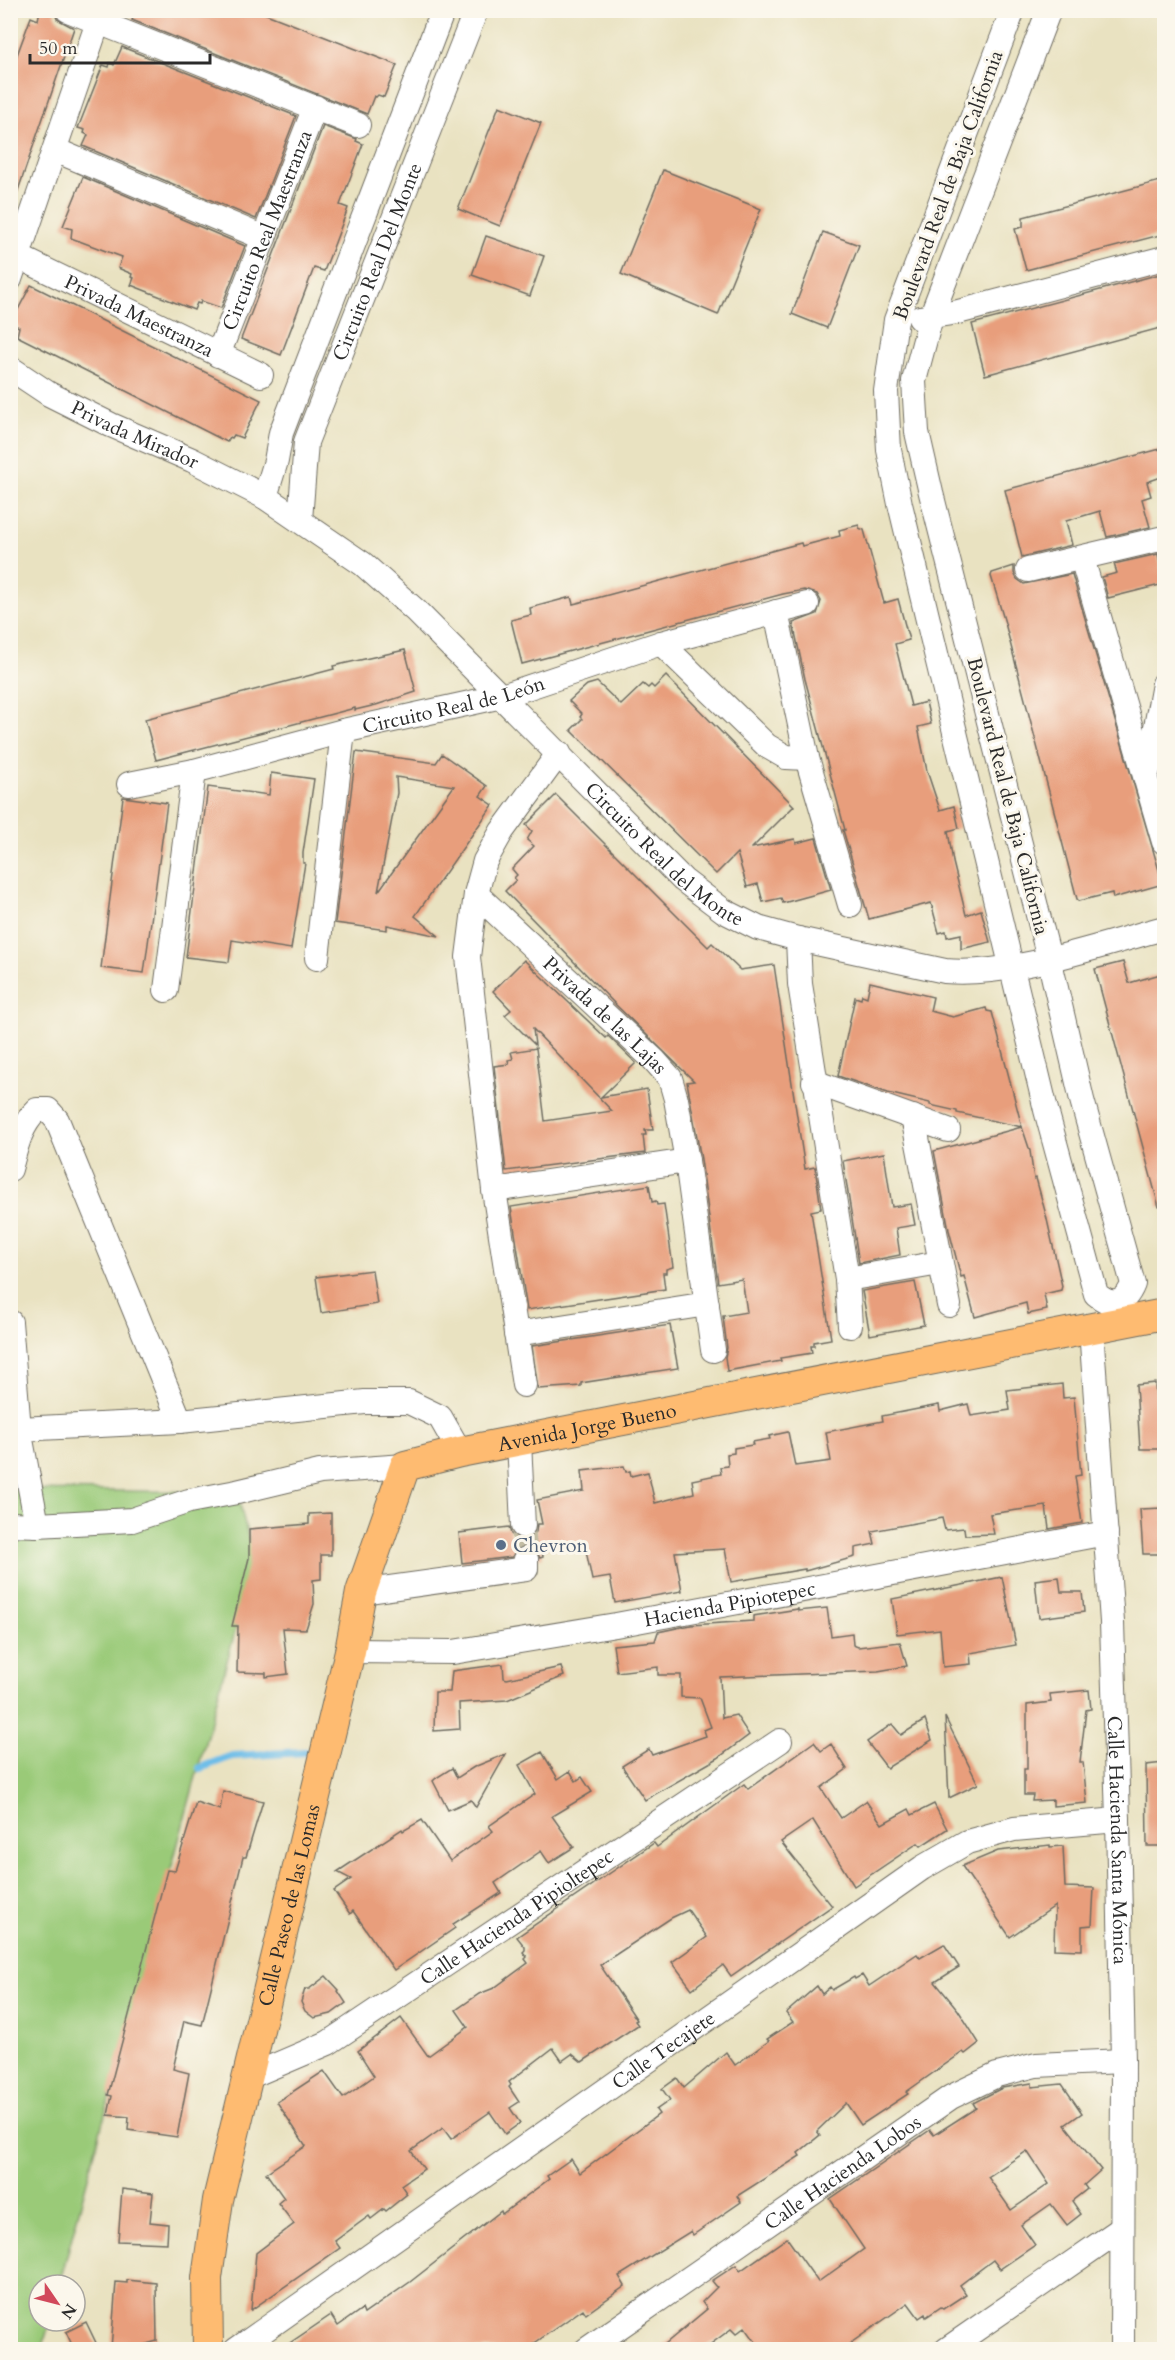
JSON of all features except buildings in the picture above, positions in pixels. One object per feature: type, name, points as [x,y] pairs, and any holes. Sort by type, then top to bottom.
[{"type":"main road","name":"Avenida Jorge Bueno","points":[[405,1466],[460,1452],[1164,1314]]},
{"type":"main road","name":"Calle Paseo de las Lomas","points":[[208,2349],[207,2278],[218,2200],[362,1593],[405,1466]]},
{"type":"street","name":"Circuito Real Maestranza","points":[[68,10],[358,125]]},
{"type":"street","name":"Circuito Real Del Monte","points":[[265,497],[276,461],[280,433],[443,10]]},
{"type":"street","name":"Circuito Real Del Monte","points":[[300,520],[306,442],[476,10]]},
{"type":"street","name":"Boulevard Real de Baja California","points":[[1013,10],[896,320],[886,391],[889,450],[1046,1110],[1096,1294],[1105,1302],[1118,1303],[1128,1296],[1133,1284],[1082,1100],[1049,958],[917,432],[914,381],[931,317],[1049,10]]},
{"type":"street","points":[[10,279],[98,22]]},
{"type":"street","name":"Circuito Real Maestranza","points":[[218,355],[315,107]]},
{"type":"street","points":[[55,150],[264,238]]},
{"type":"street","name":"Privada Maestranza","points":[[17,256],[261,375]]},
{"type":"street","points":[[896,320],[931,317],[1164,258]]},
{"type":"street","name":"Privada Mirador","points":[[10,368],[48,394],[111,425],[192,460],[265,497]]},
{"type":"street","points":[[900,504],[932,493]]},
{"type":"street","name":"Circuito Real del Monte","points":[[265,497],[363,564],[416,611],[683,880],[724,911],[758,928],[945,971],[967,973],[1049,958],[1164,928]]},
{"type":"street","points":[[1028,570],[1164,538]]},
{"type":"street","points":[[1082,558],[1147,775],[1164,842]]},
{"type":"street","name":"Circuito Real de León","points":[[129,784],[194,771],[342,731],[502,696],[662,643],[807,604]]},
{"type":"street","points":[[776,612],[807,758],[850,905]]},
{"type":"street","points":[[662,643],[767,746],[786,757],[807,758]]},
{"type":"street","points":[[1147,775],[1164,684]]},
{"type":"street","points":[[317,958],[342,731]]},
{"type":"street","points":[[524,1385],[494,1190],[468,957],[476,894],[485,861],[502,831],[559,753]]},
{"type":"street","points":[[166,990],[194,771]]},
{"type":"street","name":"Privada de las Lajas","points":[[476,894],[654,1060],[670,1078],[687,1161],[713,1350]]},
{"type":"street","points":[[798,939],[800,984],[847,1279],[850,1326]]},
{"type":"street","points":[[814,1082],[948,1130]]},
{"type":"street","points":[[1046,1110],[1082,1100]]},
{"type":"street","points":[[10,1169],[17,1143],[27,1120],[37,1110],[48,1110],[57,1120],[180,1421]]},
{"type":"street","points":[[913,1117],[939,1263],[949,1305]]},
{"type":"street","points":[[494,1190],[687,1161]]},
{"type":"street","points":[[847,1279],[939,1263]]},
{"type":"street","points":[[516,1334],[707,1304]]},
{"type":"street","points":[[11,1324],[19,1429],[36,1525]]},
{"type":"street","name":"Calle Hacienda Santa Mónica","points":[[1091,1329],[1112,1622],[1123,2061],[1122,2349]]},
{"type":"street","points":[[19,1429],[180,1421],[365,1402],[409,1402],[440,1417],[460,1452]]},
{"type":"street","points":[[519,1441],[523,1526]]},
{"type":"street","name":"Avenida Jorge Bueno","points":[[10,1524],[36,1525],[132,1520],[189,1501],[320,1472],[405,1466]]},
{"type":"street","name":"Hacienda Pipiotepec","points":[[350,1651],[453,1652],[628,1623],[1106,1533]]},
{"type":"street","points":[[362,1593],[526,1569],[526,1559]]},
{"type":"street","name":"Calle Hacienda Pipioltepec","points":[[246,2078],[328,2043],[780,1742]]},
{"type":"street","name":"Calle Tecajete","points":[[236,2349],[922,1868],[967,1842],[1014,1829],[1118,1820]]},
{"type":"street","name":"Calle Hacienda Lobos","points":[[586,2349],[951,2097],[997,2075],[1036,2065],[1123,2061]]},
{"type":"street","points":[[945,2349],[1121,2229]]},
{"type":"green space","points":[[11,1490],[237,1492],[254,1561],[62,2273],[27,2273],[27,2333],[47,2333],[42,2349],[11,2350]]},
{"type":"waterway","points":[[200,1768],[232,1756],[304,1752]]},
{"type":"tunnel","points":[[523,1526],[526,1559]]},
{"type":"place","name":"Chevron","points":[[501,1545]]}]
